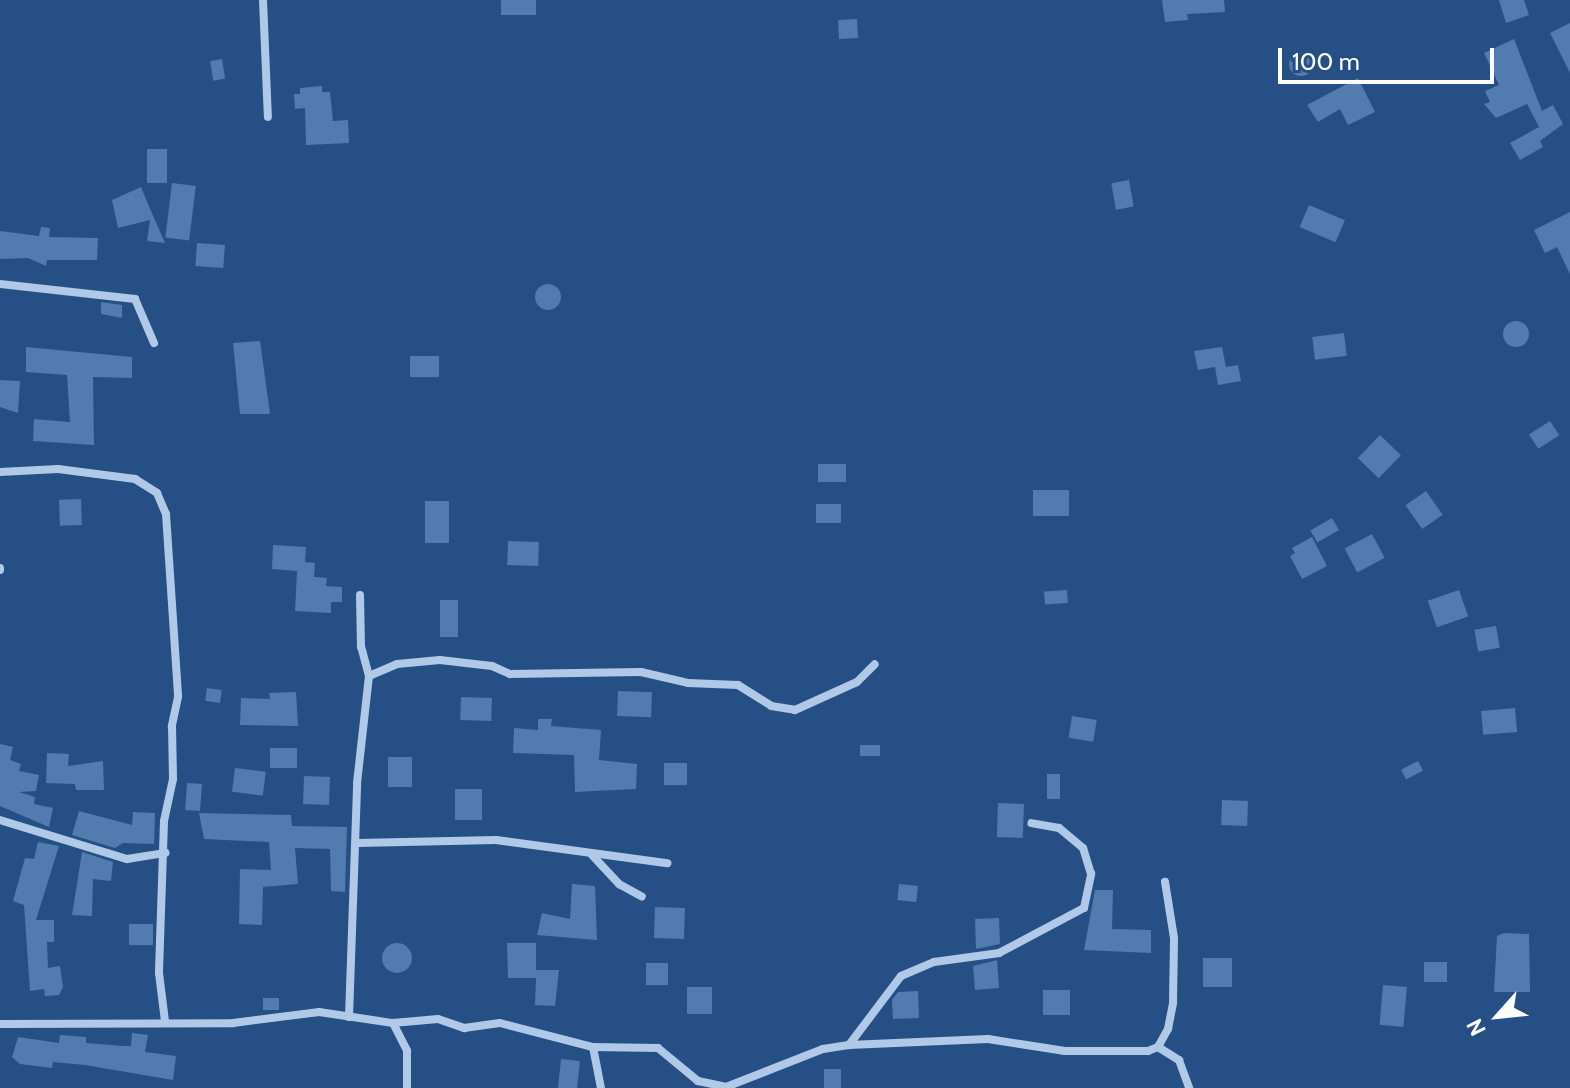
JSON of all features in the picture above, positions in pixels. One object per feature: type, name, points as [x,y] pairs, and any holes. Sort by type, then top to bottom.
[{"type":"street","points":[[263,0],[268,117]]},
{"type":"street","points":[[0,284],[135,299],[145,313],[154,343]]},
{"type":"street","points":[[0,472],[58,469],[135,479],[151,487],[162,502],[178,638],[159,973],[165,1021]]},
{"type":"street","points":[[349,1017],[358,843],[358,770],[369,676],[361,647],[360,595]]},
{"type":"street","points":[[369,676],[397,664],[440,660],[492,666],[510,674],[641,672],[688,683],[738,685],[771,706],[795,710],[857,682],[875,664]]},
{"type":"street","points":[[0,820],[127,859],[166,853]]},
{"type":"street","points":[[849,1045],[901,976],[934,962],[999,953],[1084,908],[1091,874],[1083,848],[1059,828],[1031,823]]},
{"type":"street","points":[[358,843],[496,840],[569,846],[592,855],[667,863]]},
{"type":"street","points":[[592,855],[619,884],[642,897]]},
{"type":"street","points":[[1158,1047],[1168,1029],[1174,988],[1174,938],[1165,882]]},
{"type":"street","points":[[0,1024],[233,1023],[319,1012],[393,1023],[428,1018],[472,1028],[500,1023],[593,1047],[658,1048],[698,1081],[726,1087],[823,1049],[849,1045],[906,1046],[950,1039],[1065,1051],[1130,1052],[1158,1047],[1179,1060],[1189,1088]]},
{"type":"street","points":[[393,1023],[407,1051],[407,1088]]},
{"type":"street","points":[[593,1047],[601,1088]]},
{"type":"building","points":[[501,0],[536,0],[536,15],[501,15]]},
{"type":"building","points":[[1162,0],[1224,0],[1225,12],[1187,14],[1188,20],[1165,22]]},
{"type":"building","points":[[1499,0],[1524,0],[1529,15],[1506,23]]},
{"type":"building","points":[[857,19],[858,38],[839,39],[838,20]]},
{"type":"building","points":[[1570,23],[1570,73],[1550,33]]},
{"type":"building","points":[[1514,39],[1542,111],[1553,105],[1563,124],[1540,141],[1543,147],[1520,160],[1510,143],[1539,127],[1527,104],[1496,118],[1484,104],[1490,102],[1485,91],[1499,85],[1484,53]]},
{"type":"building","points":[[1301,52],[1310,55],[1313,64],[1310,73],[1301,76],[1292,73],[1289,64],[1292,55]]},
{"type":"building","points":[[222,59],[225,79],[213,81],[210,61]]},
{"type":"building","points":[[1358,78],[1375,112],[1348,125],[1340,109],[1318,122],[1307,105]]},
{"type":"building","points":[[322,86],[322,92],[330,92],[333,121],[348,120],[349,143],[306,145],[305,108],[295,109],[294,94],[300,94],[300,88]]},
{"type":"building","points":[[147,149],[167,149],[167,183],[147,183]]},
{"type":"building","points":[[1129,180],[1134,207],[1116,210],[1111,183]]},
{"type":"building","points":[[172,183],[196,186],[189,241],[165,238]]},
{"type":"building","points":[[141,187],[165,243],[147,241],[150,220],[118,228],[112,200]]},
{"type":"building","points":[[1309,205],[1345,220],[1336,242],[1300,227]]},
{"type":"building","points":[[1570,212],[1570,274],[1557,247],[1545,253],[1534,230]]},
{"type":"building","points":[[41,227],[50,228],[49,237],[98,238],[97,260],[47,260],[46,266],[28,258],[0,259],[0,231],[39,236]]},
{"type":"building","points":[[197,243],[225,245],[223,268],[195,266]]},
{"type":"building","points":[[548,284],[558,287],[561,297],[558,307],[548,310],[538,307],[535,297],[538,287]]},
{"type":"building","points":[[101,302],[122,305],[122,318],[101,314]]},
{"type":"building","points":[[1516,321],[1525,325],[1529,334],[1525,343],[1516,347],[1507,343],[1503,334],[1507,325]]},
{"type":"building","points":[[1344,333],[1347,356],[1315,360],[1312,337]]},
{"type":"building","points":[[260,341],[270,414],[240,414],[233,343]]},
{"type":"building","points":[[26,347],[132,357],[132,378],[93,377],[94,445],[33,441],[34,419],[70,422],[67,375],[26,372]]},
{"type":"building","points":[[1222,347],[1226,367],[1238,365],[1241,381],[1218,385],[1215,367],[1198,370],[1194,351]]},
{"type":"building","points":[[410,356],[439,356],[439,377],[410,377]]},
{"type":"building","points":[[0,380],[20,381],[18,413],[0,407]]},
{"type":"building","points":[[1550,421],[1559,435],[1538,449],[1529,435]]},
{"type":"building","points":[[1380,435],[1401,455],[1379,478],[1358,458]]},
{"type":"building","points":[[818,464],[846,464],[846,482],[818,482]]},
{"type":"building","points":[[1033,490],[1069,490],[1069,516],[1033,516]]},
{"type":"building","points":[[1426,491],[1443,515],[1422,529],[1406,505]]},
{"type":"building","points":[[81,499],[82,525],[60,526],[59,500]]},
{"type":"building","points":[[425,501],[449,501],[449,543],[425,543]]},
{"type":"building","points":[[816,504],[841,504],[841,523],[816,523]]},
{"type":"building","points":[[1332,518],[1339,530],[1317,543],[1310,530]]},
{"type":"building","points":[[1372,534],[1385,558],[1357,572],[1345,549]]},
{"type":"building","points":[[1312,537],[1327,566],[1302,579],[1290,556],[1295,553],[1292,548]]},
{"type":"building","points":[[508,541],[539,542],[538,566],[507,565]]},
{"type":"building","points":[[273,545],[306,547],[305,562],[315,563],[314,577],[327,578],[326,586],[342,587],[342,602],[331,602],[331,613],[295,611],[297,571],[272,569]]},
{"type":"building","points":[[1067,590],[1068,603],[1045,605],[1044,592]]},
{"type":"building","points":[[1459,590],[1468,616],[1437,627],[1428,601]]},
{"type":"building","points":[[440,600],[458,600],[458,637],[440,637]]},
{"type":"building","points":[[1496,626],[1500,648],[1478,651],[1474,630]]},
{"type":"building","points":[[207,688],[222,690],[220,703],[205,701]]},
{"type":"building","points":[[618,691],[652,692],[651,717],[617,716]]},
{"type":"building","points":[[296,692],[298,726],[240,725],[241,698],[270,699],[269,693]]},
{"type":"building","points":[[461,697],[492,698],[491,721],[460,720]]},
{"type":"building","points":[[1515,708],[1517,732],[1483,735],[1481,711]]},
{"type":"building","points":[[1072,716],[1097,720],[1093,742],[1069,738]]},
{"type":"building","points":[[538,719],[552,719],[551,726],[601,730],[599,760],[637,764],[636,789],[575,792],[574,755],[513,753],[514,728],[538,730]]},
{"type":"building","points":[[0,744],[13,747],[10,760],[21,764],[19,771],[39,775],[36,791],[19,792],[35,797],[34,804],[53,808],[49,827],[0,806]]},
{"type":"building","points":[[860,745],[880,745],[880,756],[860,756]]},
{"type":"building","points":[[270,748],[297,748],[297,768],[270,768]]},
{"type":"building","points":[[47,753],[69,754],[68,766],[103,761],[104,790],[76,790],[75,784],[46,783]]},
{"type":"building","points":[[388,757],[412,757],[412,787],[388,787]]},
{"type":"building","points":[[1418,761],[1423,771],[1406,779],[1401,770]]},
{"type":"building","points":[[664,763],[687,763],[687,785],[664,785]]},
{"type":"building","points":[[235,768],[266,772],[263,796],[232,792]]},
{"type":"building","points":[[1047,774],[1060,774],[1060,799],[1047,799]]},
{"type":"building","points":[[304,776],[330,777],[329,805],[303,804]]},
{"type":"building","points":[[187,783],[202,784],[200,811],[185,810]]},
{"type":"building","points":[[455,789],[482,789],[482,820],[455,820]]},
{"type":"building","points":[[1222,800],[1248,801],[1247,826],[1221,825]]},
{"type":"building","points":[[998,803],[1024,804],[1023,838],[997,837]]},
{"type":"building","points":[[79,811],[132,825],[133,812],[155,813],[154,844],[123,843],[115,848],[72,835]]},
{"type":"building","points":[[199,813],[291,815],[292,826],[347,827],[345,892],[331,891],[330,849],[295,848],[298,884],[263,887],[262,925],[239,924],[240,869],[271,870],[269,842],[204,839]]},
{"type":"building","points":[[38,842],[59,846],[36,920],[54,920],[54,942],[47,942],[48,968],[60,966],[63,987],[59,995],[45,996],[44,989],[30,991],[24,905],[13,901],[25,858],[34,859]]},
{"type":"building","points":[[82,852],[113,862],[111,881],[93,879],[92,916],[72,915]]},
{"type":"building","points":[[572,884],[595,886],[597,940],[537,935],[542,913],[570,919]]},
{"type":"building","points":[[899,884],[918,886],[916,902],[897,900]]},
{"type":"building","points":[[1095,890],[1113,890],[1112,929],[1151,930],[1151,953],[1084,950]]},
{"type":"building","points":[[655,907],[685,908],[684,939],[654,938]]},
{"type":"building","points":[[999,918],[1000,944],[976,949],[975,919]]},
{"type":"building","points":[[129,924],[153,924],[153,945],[129,945]]},
{"type":"building","points":[[1504,933],[1529,934],[1530,992],[1494,992],[1497,936]]},
{"type":"building","points":[[397,943],[408,947],[412,958],[408,969],[397,973],[386,969],[382,958],[386,947]]},
{"type":"building","points":[[507,943],[536,943],[536,970],[559,970],[555,1006],[535,1005],[536,978],[508,978]]},
{"type":"building","points":[[1203,958],[1232,958],[1232,987],[1203,987]]},
{"type":"building","points":[[997,960],[999,988],[975,990],[973,966]]},
{"type":"building","points":[[1424,962],[1447,962],[1447,982],[1424,982]]},
{"type":"building","points":[[646,963],[668,963],[668,985],[646,985]]},
{"type":"building","points":[[1383,985],[1407,987],[1403,1027],[1380,1025]]},
{"type":"building","points":[[687,987],[712,987],[712,1014],[687,1014]]},
{"type":"building","points":[[1043,990],[1070,990],[1070,1015],[1043,1015]]},
{"type":"building","points":[[918,991],[919,1018],[893,1019],[892,1000],[898,992]]},
{"type":"building","points":[[263,998],[279,998],[279,1010],[263,1010]]},
{"type":"building","points":[[132,1033],[148,1035],[145,1052],[176,1056],[173,1080],[85,1065],[53,1062],[52,1068],[20,1064],[12,1057],[18,1037],[59,1043],[60,1035],[86,1037],[86,1043],[131,1046]]},
{"type":"building","points":[[561,1059],[580,1061],[577,1088],[558,1088]]},
{"type":"building","points":[[824,1069],[841,1069],[841,1088],[824,1088]]}]
